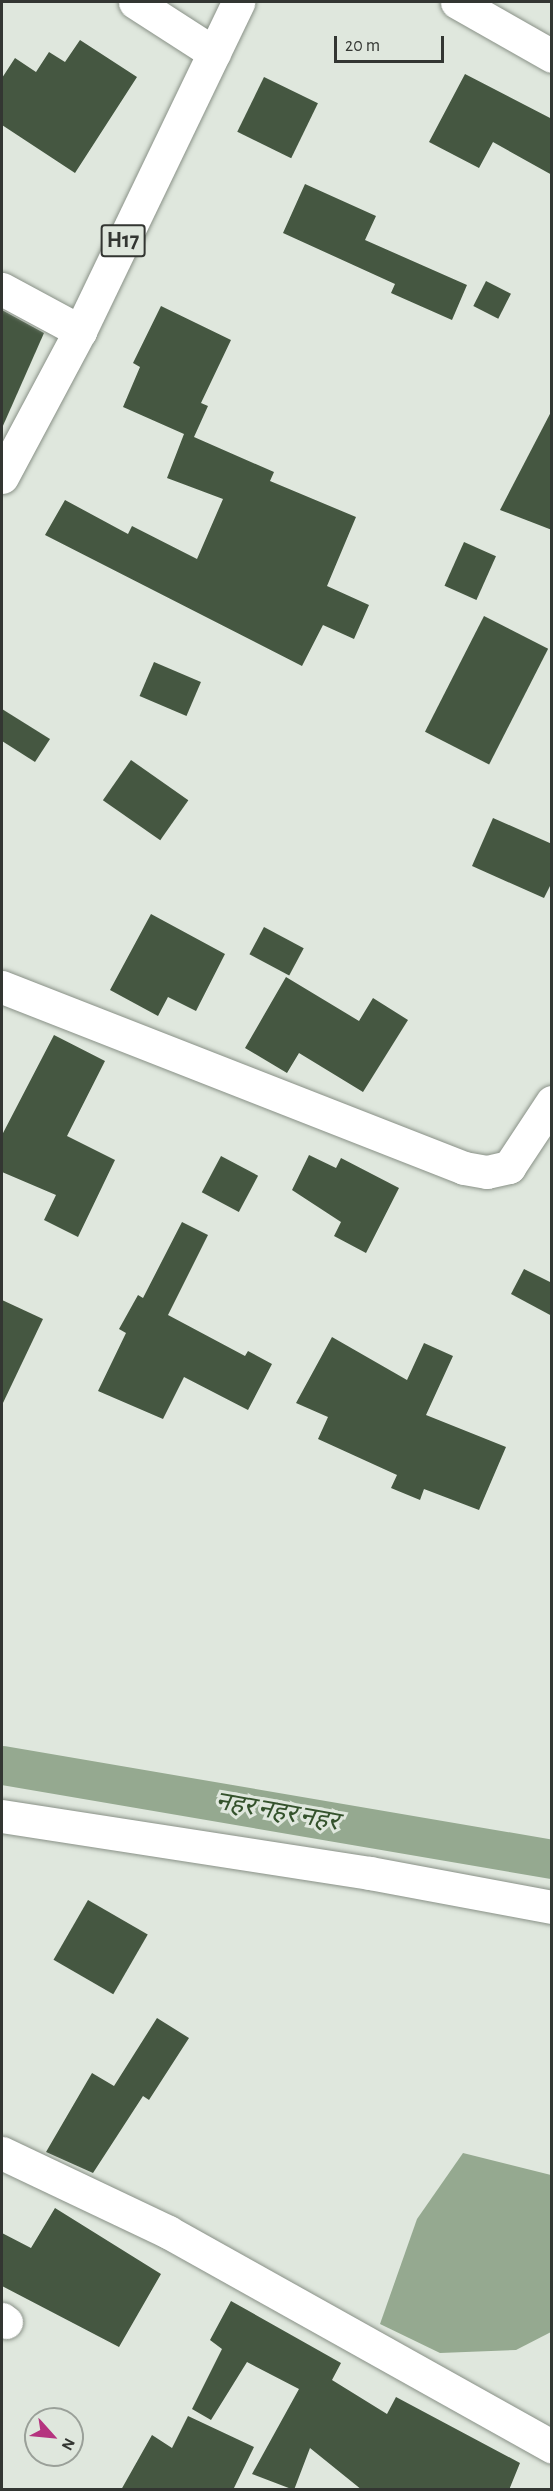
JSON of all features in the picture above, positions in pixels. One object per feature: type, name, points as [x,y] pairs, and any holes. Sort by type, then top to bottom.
[{"type":"street","points":[[135,2],[214,53]]},
{"type":"street","name":"H17","points":[[2,477],[80,331],[238,2]]},
{"type":"street","points":[[457,2],[552,56]]},
{"type":"street","points":[[2,289],[80,331]]},
{"type":"street","points":[[2,987],[464,1168],[487,1173],[508,1167],[552,1102]]},
{"type":"street","points":[[2,1816],[370,1873],[552,1907]]},
{"type":"street","points":[[2,2153],[168,2232],[552,2447]]},
{"type":"shaded area","points":[[463,2153],[551,2175],[551,2332],[516,2350],[440,2353],[380,2324],[417,2219]]},
{"type":"building","points":[[80,40],[137,77],[75,173],[2,125],[2,78],[15,58],[36,72],[49,52],[65,62]]},
{"type":"building","points":[[465,74],[552,119],[552,175],[493,142],[479,168],[429,142]]},
{"type":"building","points":[[264,77],[318,103],[291,158],[237,132]]},
{"type":"building","points":[[305,184],[376,216],[365,240],[467,285],[452,320],[391,293],[395,284],[283,233]]},
{"type":"building","points":[[486,281],[511,294],[498,319],[473,306]]},
{"type":"building","points":[[161,306],[231,340],[201,403],[208,406],[194,437],[274,472],[270,481],[356,517],[327,586],[369,605],[354,639],[323,625],[302,666],[45,535],[65,500],[128,534],[132,526],[197,559],[223,499],[167,478],[184,434],[123,407],[140,367],[133,363]]},
{"type":"building","points":[[2,310],[44,333],[2,428]]},
{"type":"building","points":[[552,410],[552,530],[500,510]]},
{"type":"building","points":[[464,542],[496,556],[476,600],[444,586]]},
{"type":"building","points":[[484,616],[548,649],[489,765],[425,732]]},
{"type":"building","points":[[154,662],[201,682],[186,716],[140,696]]},
{"type":"building","points":[[2,709],[50,739],[35,762],[2,741]]},
{"type":"building","points":[[131,760],[188,800],[160,840],[103,800]]},
{"type":"building","points":[[493,818],[552,844],[552,882],[544,898],[472,866]]},
{"type":"building","points":[[151,914],[225,954],[196,1011],[168,997],[158,1016],[110,990]]},
{"type":"building","points":[[264,927],[304,948],[289,975],[249,954]]},
{"type":"building","points":[[286,977],[359,1021],[373,998],[408,1020],[363,1092],[299,1053],[287,1073],[245,1048]]},
{"type":"building","points":[[54,1035],[105,1061],[67,1136],[115,1160],[78,1237],[44,1220],[56,1195],[2,1172],[2,1135]]},
{"type":"building","points":[[309,1155],[336,1168],[341,1158],[399,1188],[366,1253],[334,1236],[341,1222],[292,1190]]},
{"type":"building","points":[[221,1156],[258,1176],[239,1212],[202,1192]]},
{"type":"building","points":[[182,1222],[208,1235],[168,1315],[245,1356],[248,1351],[272,1364],[248,1410],[184,1377],[163,1419],[98,1391],[126,1333],[119,1329],[138,1295],[143,1298]]},
{"type":"building","points":[[524,1269],[552,1283],[552,1316],[511,1294]]},
{"type":"building","points":[[2,1300],[43,1319],[2,1405]]},
{"type":"building","points":[[332,1337],[407,1380],[424,1343],[453,1356],[426,1415],[506,1447],[479,1510],[424,1489],[420,1500],[391,1488],[397,1475],[318,1439],[328,1417],[296,1403]]},
{"type":"building","points":[[88,1900],[148,1934],[113,1994],[54,1960]]},
{"type":"building","points":[[157,2018],[189,2038],[149,2100],[143,2096],[93,2173],[46,2152],[92,2073],[114,2086]]},
{"type":"building","points":[[55,2208],[161,2274],[119,2347],[2,2286],[2,2233],[31,2248]]},
{"type":"building","points":[[231,2301],[341,2363],[332,2380],[387,2414],[396,2397],[520,2463],[509,2490],[362,2490],[310,2448],[294,2490],[252,2474],[299,2389],[247,2362],[211,2420],[192,2409],[222,2349],[210,2340]]},
{"type":"building","points":[[188,2416],[254,2447],[233,2490],[121,2490],[152,2435],[172,2448]]},
{"type":"waterway","name":"नहर नहर नहर","points":[[2,1765],[552,1859]]}]
